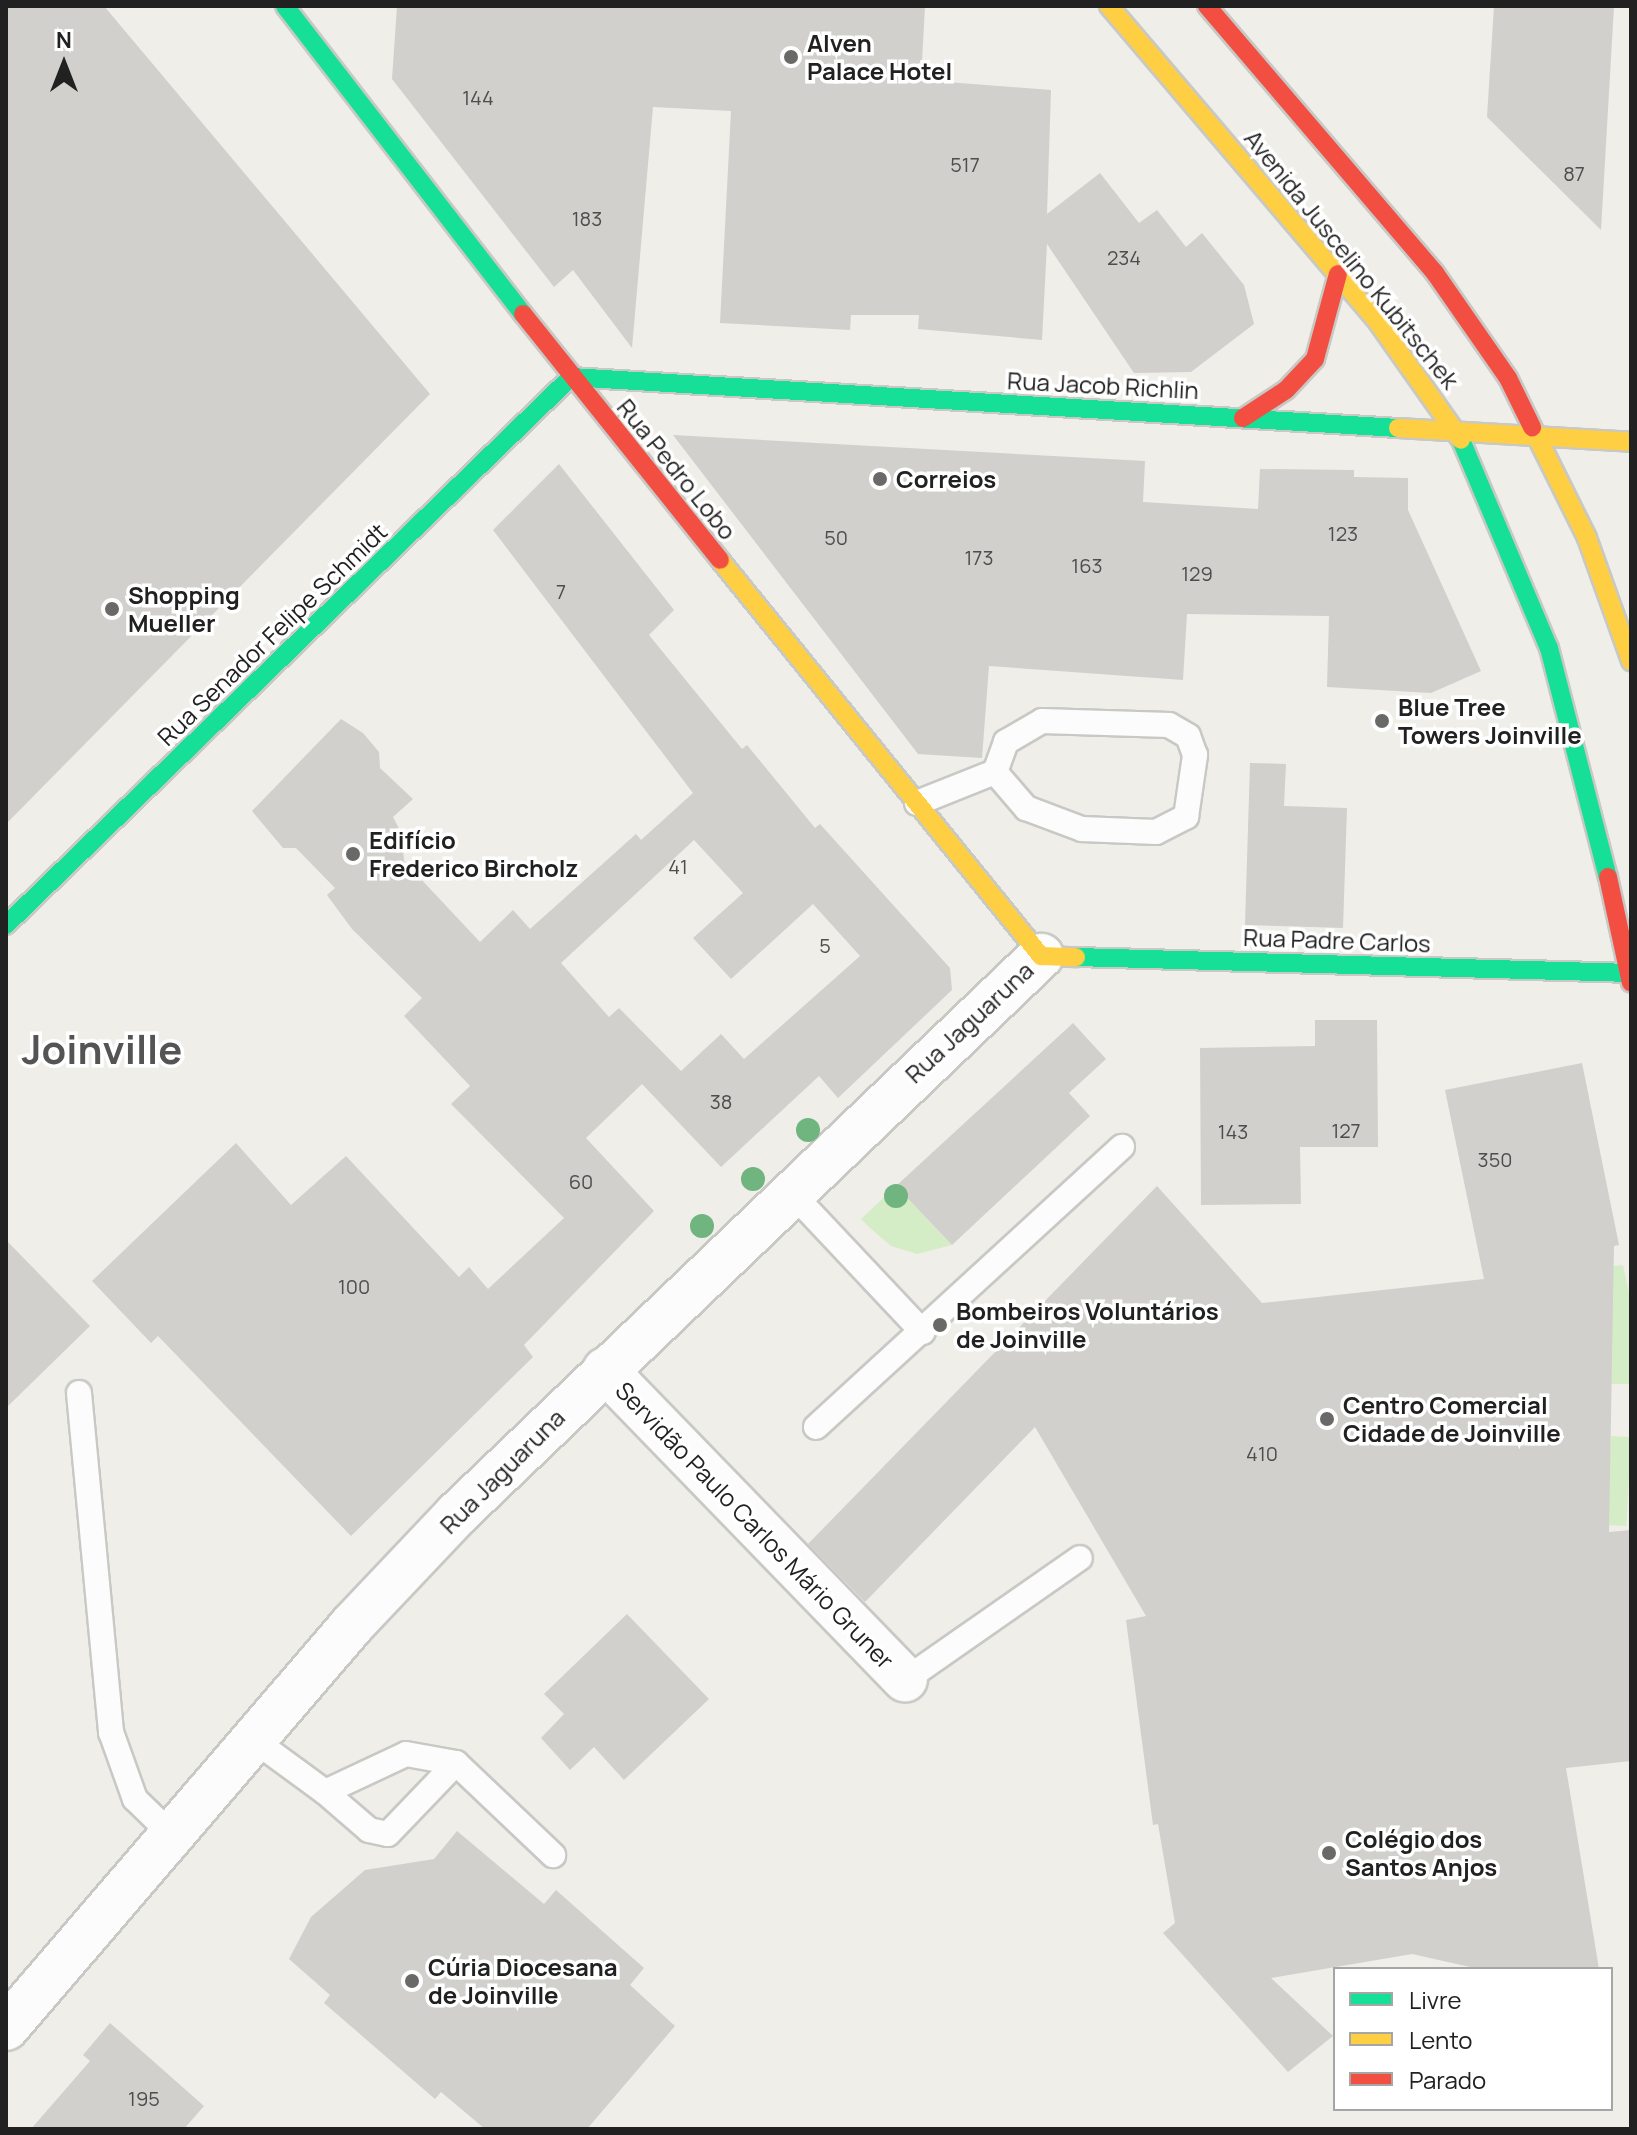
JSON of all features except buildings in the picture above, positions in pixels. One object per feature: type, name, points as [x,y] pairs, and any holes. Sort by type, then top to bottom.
[{"type":"main road","name":"Rua Pedro Lobo","points":[[285,6],[571,377],[1041,956]]},
{"type":"main road","name":"Avenida Juscelino Kubitschek","points":[[1109,6],[1338,274],[1457,431],[1549,648],[1587,778],[1630,976]]},
{"type":"main road","name":"Avenida Juscelino Kubitschek","points":[[1212,9],[1435,273],[1508,378],[1587,538],[1631,661]]},
{"type":"main road","points":[[1243,418],[1286,390],[1315,359],[1338,274]]},
{"type":"main road","name":"Rua Jacob Richlin","points":[[571,377],[1631,442]]},
{"type":"main road","name":"Rua Senador Felipe Schmidt","points":[[6,925],[571,377]]},
{"type":"main road","name":"Rua Padre Carlos","points":[[1041,956],[1630,976]]},
{"type":"street","name":"Rua Jaguaruna","points":[[6,2028],[394,1580],[789,1190],[1041,956]]},
{"type":"street","name":"Servidão Paulo Carlos Mário Gruner","points":[[605,1370],[905,1680]]},
{"type":"lane","points":[[917,803],[995,772],[1006,742],[1042,721],[1169,725],[1188,736],[1195,755],[1186,817],[1156,832],[1082,829],[1026,808],[995,772]]},
{"type":"lane","points":[[816,1427],[1122,1147]]},
{"type":"lane","points":[[789,1190],[923,1332]]},
{"type":"lane","points":[[79,1393],[111,1732],[135,1799],[173,1836]]},
{"type":"lane","points":[[905,1680],[1080,1558]]},
{"type":"lane","points":[[254,1740],[325,1792],[369,1830],[388,1834],[456,1763]]},
{"type":"lane","points":[[325,1792],[406,1754],[456,1763],[553,1855]]},
{"type":"green space","points":[[896,1186],[952,1245],[917,1254],[891,1246],[861,1219]]},
{"type":"green space","points":[[1623,1265],[1631,1302],[1631,1384],[1611,1384],[1613,1266]]},
{"type":"green space","points":[[1611,1436],[1631,1437],[1626,1526],[1606,1525]]},
{"type":"traffic: fast","points":[[285,6],[523,314]]},
{"type":"traffic: fast","points":[[571,377],[1398,428]]},
{"type":"traffic: fast","points":[[6,925],[571,377]]},
{"type":"traffic: fast","points":[[1461,440],[1549,648],[1608,877]]},
{"type":"traffic: fast","points":[[1076,957],[1631,973]]},
{"type":"traffic: slow","points":[[1109,6],[1375,318],[1461,440]]},
{"type":"traffic: slow","points":[[1532,427],[1587,538],[1631,661]]},
{"type":"traffic: slow","points":[[1398,428],[1631,442]]},
{"type":"traffic: slow","points":[[720,560],[1041,956],[1076,957]]},
{"type":"traffic: jam","points":[[1207,6],[1435,273],[1508,378],[1532,427]]},
{"type":"traffic: jam","points":[[1243,418],[1286,390],[1315,359],[1338,274]]},
{"type":"traffic: jam","points":[[523,314],[720,560]]},
{"type":"traffic: jam","points":[[1608,877],[1631,983]]},
{"type":"place","name":"Alven Palace Hotel","points":[[791,57]]},
{"type":"place","name":"Correios","points":[[880,479]]},
{"type":"place","name":"Shopping Mueller","points":[[112,609]]},
{"type":"place","name":"Blue Tree Towers Joinville","points":[[1382,721]]},
{"type":"place","name":"Edifício Frederico Bircholz","points":[[353,854]]},
{"type":"place","name":"Bombeiros Voluntários de Joinville","points":[[940,1325]]},
{"type":"place","name":"Centro Comercial Cidade de Joinville","points":[[1327,1419]]},
{"type":"place","name":"Colégio dos Santos Anjos","points":[[1329,1853]]},
{"type":"place","name":"Cúria Diocesana de Joinville","points":[[412,1981]]},
{"type":"district","name":"Joinville","points":[[102,1049]]}]
